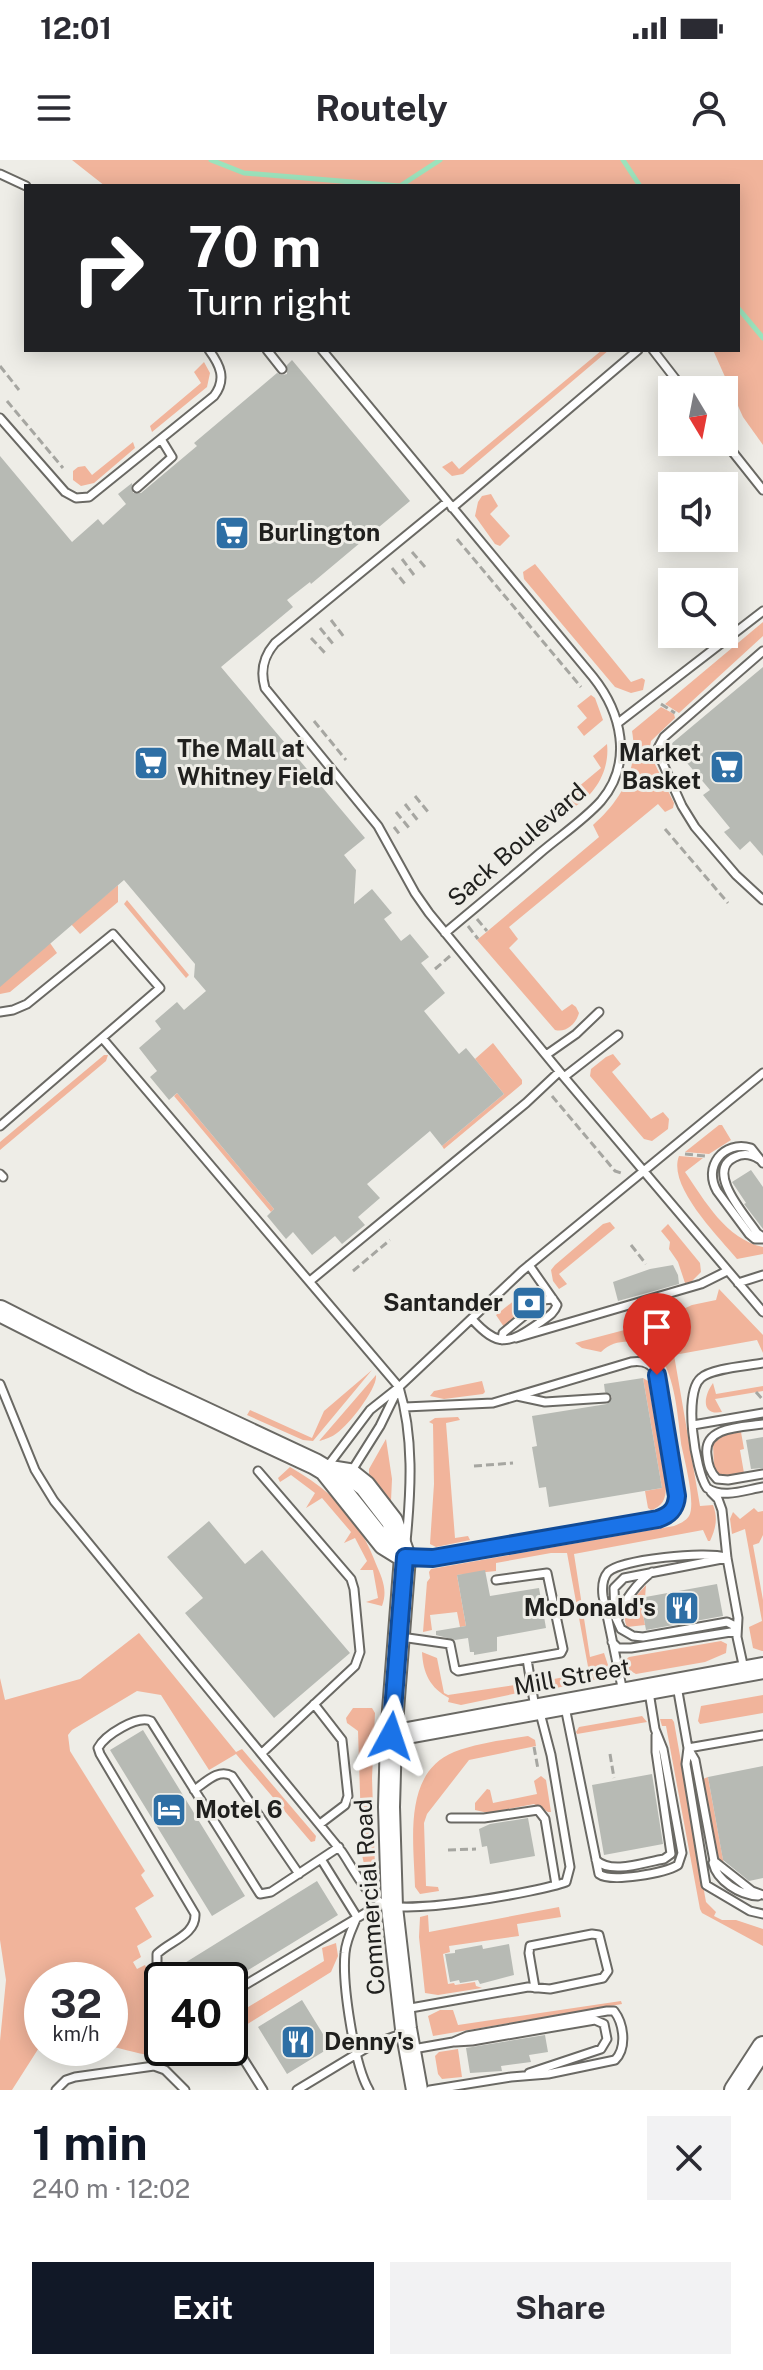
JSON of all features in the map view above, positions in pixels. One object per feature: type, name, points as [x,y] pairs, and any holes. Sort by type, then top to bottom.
[{"type":"street","points":[[0,1311],[106,1365],[300,1455],[345,1482],[384,1544],[405,1557]]},
{"type":"street","name":"Commercial Road","points":[[405,1557],[391,1736],[387,1905],[417,2090]]},
{"type":"street","name":"Mill Street","points":[[391,1736],[754,1670]]},
{"type":"street","points":[[735,2090],[763,2047]]},
{"type":"lane","points":[[0,174],[24,185]]},
{"type":"lane","points":[[0,418],[70,496],[80,499],[89,497],[219,390],[221,372],[210,352]]},
{"type":"lane","points":[[269,352],[282,369]]},
{"type":"lane","name":"Sack Boulevard","points":[[324,352],[602,688],[618,723],[621,746],[619,765],[604,798],[445,933],[763,1312]]},
{"type":"lane","points":[[445,933],[415,893],[378,826],[271,699],[262,675],[267,653],[275,643],[636,352]]},
{"type":"lane","points":[[655,352],[673,376]]},
{"type":"lane","points":[[137,488],[172,457],[161,439]]},
{"type":"lane","points":[[736,456],[763,490]]},
{"type":"lane","points":[[618,723],[763,611]]},
{"type":"lane","points":[[763,651],[660,742],[660,757],[695,827],[736,875],[763,900]]},
{"type":"lane","points":[[0,1012],[27,1004],[113,934],[160,988],[0,1126]]},
{"type":"lane","points":[[546,1055],[576,1034],[599,1012]]},
{"type":"lane","points":[[310,1281],[561,1074],[618,1035]]},
{"type":"lane","points":[[103,1039],[399,1387],[405,1407],[410,1466],[405,1557],[433,1558],[644,1522],[664,1517],[677,1503],[657,1375],[645,1362],[631,1362],[478,1405],[405,1407]]},
{"type":"lane","points":[[325,1470],[370,1410],[399,1387],[529,1265],[763,1073]]},
{"type":"lane","points":[[763,1163],[756,1152],[738,1146],[717,1157],[711,1171],[717,1191],[749,1234],[755,1239],[763,1238]]},
{"type":"lane","points":[[763,1163],[753,1156],[739,1155],[729,1160],[722,1174],[728,1189],[763,1238]]},
{"type":"lane","points":[[516,1338],[555,1312],[557,1305],[529,1265]]},
{"type":"lane","points":[[472,1319],[490,1337],[502,1340],[516,1338],[695,1286],[727,1271]]},
{"type":"lane","points":[[738,1283],[763,1275]]},
{"type":"lane","points":[[502,1340],[503,1333],[543,1300],[553,1299]]},
{"type":"lane","points":[[737,1631],[738,1618],[722,1510],[701,1476],[691,1397],[702,1377],[763,1363]]},
{"type":"lane","points":[[0,1384],[35,1470],[49,1494],[339,1847],[372,1894],[387,1905]]},
{"type":"lane","points":[[345,1482],[380,1426],[399,1387]]},
{"type":"lane","points":[[517,1396],[545,1402],[606,1398]]},
{"type":"lane","points":[[693,1425],[763,1413]]},
{"type":"lane","points":[[763,1424],[717,1433],[708,1441],[706,1450],[711,1472],[721,1480],[763,1474]]},
{"type":"lane","points":[[258,1471],[347,1573],[354,1589],[359,1658],[355,1666],[262,1753]]},
{"type":"lane","points":[[710,1491],[727,1494],[763,1487]]},
{"type":"lane","points":[[623,1694],[602,1591],[610,1571],[631,1563],[697,1555],[727,1558]]},
{"type":"lane","points":[[727,1558],[630,1576],[616,1584],[614,1609],[619,1625],[626,1633],[637,1637],[727,1622],[737,1631],[754,1670]]},
{"type":"lane","points":[[619,1625],[620,1610],[644,1578],[654,1571]]},
{"type":"lane","points":[[399,1637],[450,1644],[458,1671],[563,1651],[549,1575],[541,1573],[496,1580]]},
{"type":"lane","points":[[611,1640],[618,1648],[629,1649],[737,1631]]},
{"type":"lane","points":[[248,1983],[357,1917],[387,1905],[469,1901],[566,1882],[570,1867],[551,1755],[527,1659]]},
{"type":"lane","points":[[677,1684],[688,1748],[695,1760],[712,1857],[722,1870],[763,1895]]},
{"type":"lane","points":[[595,1858],[601,1865],[613,1867],[664,1859],[671,1854],[648,1689]]},
{"type":"lane","points":[[314,1704],[342,1740],[348,1796],[345,1805],[320,1824]]},
{"type":"lane","points":[[564,1705],[599,1874],[610,1879],[672,1869],[681,1862],[664,1753],[656,1733]]},
{"type":"lane","points":[[157,1962],[157,1954],[191,1929],[195,1914],[100,1754],[99,1745],[138,1720],[147,1719],[258,1892],[268,1893],[339,1847]]},
{"type":"lane","points":[[688,1748],[763,1735]]},
{"type":"lane","points":[[688,1748],[685,1762],[706,1885],[750,1911],[763,1914]]},
{"type":"lane","points":[[194,1790],[219,1773],[229,1774],[299,1874]]},
{"type":"lane","points":[[451,1818],[484,1818],[538,1810],[545,1819],[556,1885]]},
{"type":"lane","points":[[321,1859],[357,1917]]},
{"type":"lane","points":[[357,1917],[346,1943],[344,1958],[357,2053],[369,2090]]},
{"type":"lane","points":[[403,2009],[535,1988],[550,1989],[603,1978],[608,1971],[599,1935],[530,1946],[535,1988]]},
{"type":"lane","points":[[430,2090],[548,2074],[615,2060],[623,2046],[617,2014],[607,2011],[467,2036],[453,2042]]},
{"type":"lane","points":[[297,2090],[381,2040],[472,2041],[595,2020],[604,2024],[607,2039],[601,2049],[511,2077]]},
{"type":"lane","points":[[56,2090],[75,2077],[154,2066],[165,2070],[185,2090]]},
{"type":"lane","points":[[248,2066],[263,2090]]},
{"type":"path","points":[[0,366],[19,390]]},
{"type":"path","points":[[7,401],[63,468]]},
{"type":"path","points":[[457,539],[581,687]]},
{"type":"path","points":[[412,552],[425,567]]},
{"type":"path","points":[[402,559],[414,575]]},
{"type":"path","points":[[392,568],[405,584]]},
{"type":"path","points":[[331,620],[344,637]]},
{"type":"path","points":[[320,628],[334,645]]},
{"type":"path","points":[[311,638],[325,653]]},
{"type":"path","points":[[652,697],[684,720]]},
{"type":"path","points":[[314,721],[346,760]]},
{"type":"path","points":[[415,796],[429,813]]},
{"type":"path","points":[[405,804],[419,822]]},
{"type":"path","points":[[396,812],[410,829]]},
{"type":"path","points":[[665,829],[728,903]]},
{"type":"path","points":[[435,969],[459,949]]},
{"type":"path","points":[[550,1094],[615,1171],[621,1173]]},
{"type":"path","points":[[666,1152],[717,1157]]},
{"type":"path","points":[[353,1271],[390,1240]]},
{"type":"path","points":[[631,1245],[646,1264]]},
{"type":"path","points":[[756,1392],[763,1400]]},
{"type":"path","points":[[474,1466],[513,1463]]},
{"type":"path","points":[[534,1747],[538,1769]]},
{"type":"path","points":[[610,1754],[614,1778]]},
{"type":"path","points":[[448,1850],[476,1849]]},
{"type":"shaded area","points":[[72,160],[763,160],[763,445],[738,406],[738,376],[725,376],[714,352],[740,352],[740,184],[102,184]]},
{"type":"shaded area","points":[[600,352],[607,352],[463,474],[452,476],[442,467],[452,461],[459,469]]},
{"type":"shaded area","points":[[204,362],[210,373],[207,387],[152,432],[150,426],[201,383],[194,372]]},
{"type":"shaded area","points":[[133,442],[135,448],[94,483],[81,486],[73,480],[73,471],[78,467],[85,466],[92,475]]},
{"type":"shaded area","points":[[491,494],[498,506],[490,514],[510,536],[500,546],[495,544],[475,516],[482,496]]},
{"type":"shaded area","points":[[535,564],[631,682],[642,678],[645,680],[643,690],[631,693],[615,687],[524,579],[523,572]]},
{"type":"shaded area","points":[[763,622],[763,636],[679,713],[665,704],[732,648],[738,648],[738,643]]},
{"type":"shaded area","points":[[591,695],[603,720],[584,736],[577,727],[587,718],[577,706]]},
{"type":"shaded area","points":[[661,707],[674,714],[675,718],[651,741],[649,752],[674,803],[673,808],[665,812],[658,804],[509,927],[518,939],[509,948],[562,1011],[572,1004],[579,1013],[570,1027],[555,1030],[477,940],[599,837],[593,825],[619,795],[630,771],[632,731]]},
{"type":"shaded area","points":[[607,744],[606,763],[599,781],[588,797],[572,808],[565,798],[601,768],[593,756]]},
{"type":"shaded area","points":[[118,885],[118,902],[80,934],[71,924]]},
{"type":"shaded area","points":[[127,900],[189,975],[186,978],[124,904]]},
{"type":"shaded area","points":[[50,943],[57,953],[10,992],[0,994],[0,985]]},
{"type":"shaded area","points":[[493,1043],[522,1084],[444,1149],[442,1146],[504,1094],[475,1059]]},
{"type":"shaded area","points":[[613,1054],[621,1064],[612,1072],[651,1119],[663,1112],[669,1119],[668,1129],[652,1141],[644,1139],[590,1076],[591,1069]]},
{"type":"shaded area","points":[[104,1055],[108,1055],[106,1061],[0,1150],[0,1142]]},
{"type":"shaded area","points":[[177,1093],[274,1209],[271,1212],[174,1096]]},
{"type":"shaded area","points":[[719,1125],[731,1140],[709,1154],[685,1152]]},
{"type":"shaded area","points":[[679,1156],[703,1158],[685,1172],[727,1227],[750,1243],[763,1247],[763,1254],[737,1259],[719,1238],[680,1182],[677,1168]]},
{"type":"shaded area","points":[[610,1222],[615,1228],[559,1274],[567,1284],[559,1289],[553,1281],[551,1270],[603,1224]]},
{"type":"shaded area","points":[[668,1224],[700,1263],[701,1272],[691,1282],[685,1283],[678,1262],[669,1249],[670,1242],[661,1231]]},
{"type":"shaded area","points":[[531,1287],[538,1298],[535,1303],[530,1298],[524,1304],[528,1309],[504,1327],[496,1315]]},
{"type":"shaded area","points":[[719,1289],[763,1335],[763,1353],[757,1340],[674,1355],[700,1506],[713,1505],[715,1514],[710,1541],[703,1530],[574,1554],[590,1657],[604,1653],[610,1671],[607,1677],[556,1688],[550,1684],[554,1679],[589,1672],[567,1553],[496,1563],[496,1571],[457,1575],[466,1626],[460,1627],[457,1612],[430,1615],[432,1630],[423,1632],[431,1569],[674,1526],[688,1518],[691,1493],[676,1401],[667,1368],[659,1355],[649,1346],[635,1342],[617,1343],[601,1352],[582,1348],[575,1343],[655,1322],[692,1305],[716,1300]]},
{"type":"shaded area","points":[[668,1302],[676,1303],[675,1310],[646,1323],[628,1323],[633,1313]]},
{"type":"shaded area","points":[[372,1370],[313,1441],[303,1440],[247,1415],[250,1410],[312,1438],[324,1411]]},
{"type":"shaded area","points":[[376,1375],[362,1406],[335,1434],[319,1441]]},
{"type":"shaded area","points":[[643,1378],[648,1381],[666,1487],[663,1502],[651,1510],[645,1491],[662,1488]]},
{"type":"shaded area","points":[[482,1381],[483,1394],[444,1399],[430,1396],[434,1391]]},
{"type":"shaded area","points":[[713,1383],[716,1394],[763,1386],[763,1391],[715,1399],[722,1412],[715,1412],[710,1411],[706,1404]]},
{"type":"shaded area","points":[[458,1417],[460,1420],[446,1423],[455,1538],[468,1536],[470,1540],[436,1547],[430,1544],[434,1484],[433,1424],[429,1422],[435,1418]]},
{"type":"shaded area","points":[[741,1432],[744,1473],[719,1475],[714,1467],[713,1444],[724,1435]]},
{"type":"shaded area","points":[[386,1439],[392,1479],[391,1501],[369,1476],[369,1469]]},
{"type":"shaded area","points":[[290,1467],[331,1496],[352,1519],[369,1547],[382,1579],[382,1606],[366,1602],[378,1598],[373,1570],[360,1570],[367,1561],[355,1538],[344,1543],[351,1532],[322,1498],[306,1508],[315,1493],[291,1475],[280,1482],[278,1478]]},
{"type":"shaded area","points":[[754,1508],[758,1512],[763,1511],[763,1535],[759,1543],[753,1545],[763,1600],[763,1651],[753,1648],[749,1627],[762,1621],[745,1529],[732,1534],[730,1519],[733,1512],[740,1519]]},
{"type":"shaded area","points":[[646,1585],[645,1598],[640,1599],[645,1625],[627,1627],[627,1610]]},
{"type":"shaded area","points":[[139,1633],[236,1752],[242,1749],[316,1836],[315,1841],[311,1842],[236,1754],[209,1770],[161,1695],[137,1691],[72,1730],[68,1735],[70,1751],[145,1871],[141,1875],[154,1896],[135,1908],[152,1937],[137,1946],[141,1957],[133,1962],[137,1969],[144,1966],[144,2054],[128,2050],[128,1962],[24,1962],[24,2066],[27,2066],[12,2090],[0,2090],[0,2041],[6,1980],[0,1940],[0,1678],[5,1700],[80,1679]]},
{"type":"shaded area","points":[[721,1641],[727,1644],[726,1653],[705,1662],[636,1674],[625,1668],[625,1660],[629,1657]]},
{"type":"shaded area","points":[[422,1652],[437,1658],[444,1693],[448,1695],[515,1685],[519,1687],[518,1693],[461,1705],[448,1702],[449,1698],[437,1690],[429,1679]]},
{"type":"shaded area","points":[[763,1695],[763,1713],[700,1724],[698,1721],[701,1706]]},
{"type":"shaded area","points":[[353,1708],[372,1708],[375,1713],[372,1778],[375,1868],[370,1870],[364,1864],[362,1855],[358,1731],[347,1723],[346,1718]]},
{"type":"shaded area","points":[[642,1716],[647,1722],[576,1732],[579,1727]]},
{"type":"shaded area","points":[[660,1719],[672,1719],[674,1722],[706,1902],[716,1912],[714,1916],[722,1920],[736,1920],[763,1929],[763,1946],[702,1913],[700,1909],[666,1726],[662,1726]]},
{"type":"shaded area","points":[[528,1736],[535,1740],[536,1746],[469,1760],[427,1814],[424,1823],[426,1886],[438,1887],[439,1891],[420,1894],[415,1887],[413,1830],[419,1792],[426,1776],[437,1762],[454,1752]]},
{"type":"shaded area","points":[[541,1776],[546,1780],[551,1812],[534,1804],[488,1813],[475,1810],[475,1803],[487,1789],[493,1803],[537,1794],[534,1781]]},
{"type":"shaded area","points":[[708,1777],[724,1865],[716,1854],[703,1779]]},
{"type":"shaded area","points":[[559,1907],[561,1917],[517,1924],[519,1936],[449,1946],[450,1952],[443,1954],[448,1984],[475,1982],[482,1988],[438,1995],[425,1993],[420,1917],[428,1915],[429,1932]]},
{"type":"shaded area","points":[[336,1943],[338,1956],[331,1972],[248,2024],[248,2007],[324,1961],[322,1948]]},
{"type":"shaded area","points":[[621,2001],[622,2004],[433,2036],[428,2016],[440,2010],[453,2010],[458,2025]]},
{"type":"shaded area","points":[[458,2049],[462,2077],[442,2079],[435,2056],[439,2052]]},
{"type":"building","name":"The Mall at Whitney Field","points":[[292,360],[410,501],[311,584],[287,600],[293,607],[221,667],[365,838],[344,855],[356,870],[354,904],[372,889],[392,913],[384,919],[401,941],[410,934],[429,957],[421,963],[445,993],[424,1011],[459,1054],[466,1048],[504,1094],[442,1146],[430,1131],[367,1184],[380,1198],[358,1217],[365,1225],[342,1244],[335,1236],[312,1255],[293,1232],[286,1239],[267,1216],[274,1209],[177,1093],[169,1100],[150,1077],[157,1071],[139,1048],[161,1029],[155,1021],[177,1002],[184,1010],[206,991],[194,977],[195,964],[124,880],[0,987],[0,456],[72,542],[98,519],[103,525],[126,504],[118,494],[132,483],[133,493],[141,493],[197,446],[194,443],[277,373],[287,374],[287,365]]},
{"type":"building","name":"Market Basket","points":[[763,667],[763,856],[750,841],[740,850],[724,832],[730,828],[703,795],[710,790],[671,744]]},
{"type":"building","points":[[751,1170],[763,1187],[763,1229],[732,1182]]},
{"type":"building","points":[[673,1265],[679,1284],[618,1301],[613,1282],[650,1269]]},
{"type":"building","points":[[643,1378],[662,1488],[549,1507],[546,1487],[539,1488],[532,1447],[537,1446],[532,1416],[607,1404],[612,1397],[605,1392],[604,1384]]},
{"type":"building","points":[[763,1437],[763,1468],[751,1469],[746,1440]]},
{"type":"building","points":[[209,1521],[245,1564],[262,1550],[350,1653],[274,1718],[185,1613],[203,1598],[167,1557]]},
{"type":"building","points":[[485,1570],[490,1596],[539,1588],[546,1628],[497,1637],[497,1651],[474,1655],[470,1652],[468,1638],[455,1640],[436,1635],[436,1631],[466,1626],[457,1575]]},
{"type":"building","name":"McDonald's","points":[[717,1584],[723,1616],[646,1630],[640,1598]]},
{"type":"building","name":"Motel 6","points":[[143,1730],[245,1896],[212,1916],[110,1750]]},
{"type":"building","points":[[763,1766],[763,1878],[749,1881],[723,1860],[708,1777]]},
{"type":"building","points":[[652,1774],[663,1844],[604,1855],[592,1785]]},
{"type":"building","points":[[528,1818],[535,1856],[490,1864],[487,1846],[482,1847],[479,1829],[490,1824]]},
{"type":"building","name":"Motel 6","points":[[317,1881],[338,1915],[248,1970],[248,1962],[186,1962]]},
{"type":"building","points":[[509,1944],[514,1975],[480,1984],[478,1980],[450,1982],[445,1954],[482,1945],[483,1949]]},
{"type":"building","name":"Denny's","points":[[302,2000],[331,2047],[287,2074],[258,2027]]},
{"type":"building","points":[[545,2035],[548,2052],[529,2055],[531,2062],[501,2066],[502,2071],[470,2073],[466,2048]]},
{"type":"waterway","points":[[211,160],[244,173],[376,184]]},
{"type":"waterway","points":[[403,184],[440,160]]},
{"type":"waterway","points":[[623,160],[639,184]]},
{"type":"waterway","points":[[740,310],[763,338]]},
{"type":"place","name":"Burlington","points":[[232,533]]},
{"type":"place","name":"The Mall at Whitney Field","points":[[151,763]]},
{"type":"place","name":"Market Basket","points":[[727,767]]},
{"type":"place","name":"Santander","points":[[529,1303]]},
{"type":"place","name":"McDonald's","points":[[682,1608]]},
{"type":"place","name":"Motel 6","points":[[169,1810]]},
{"type":"place","name":"Denny's","points":[[298,2042]]},
{"type":"route","points":[[391,1736],[405,1557],[433,1558],[669,1515],[677,1503],[677,1496],[657,1375]]}]
